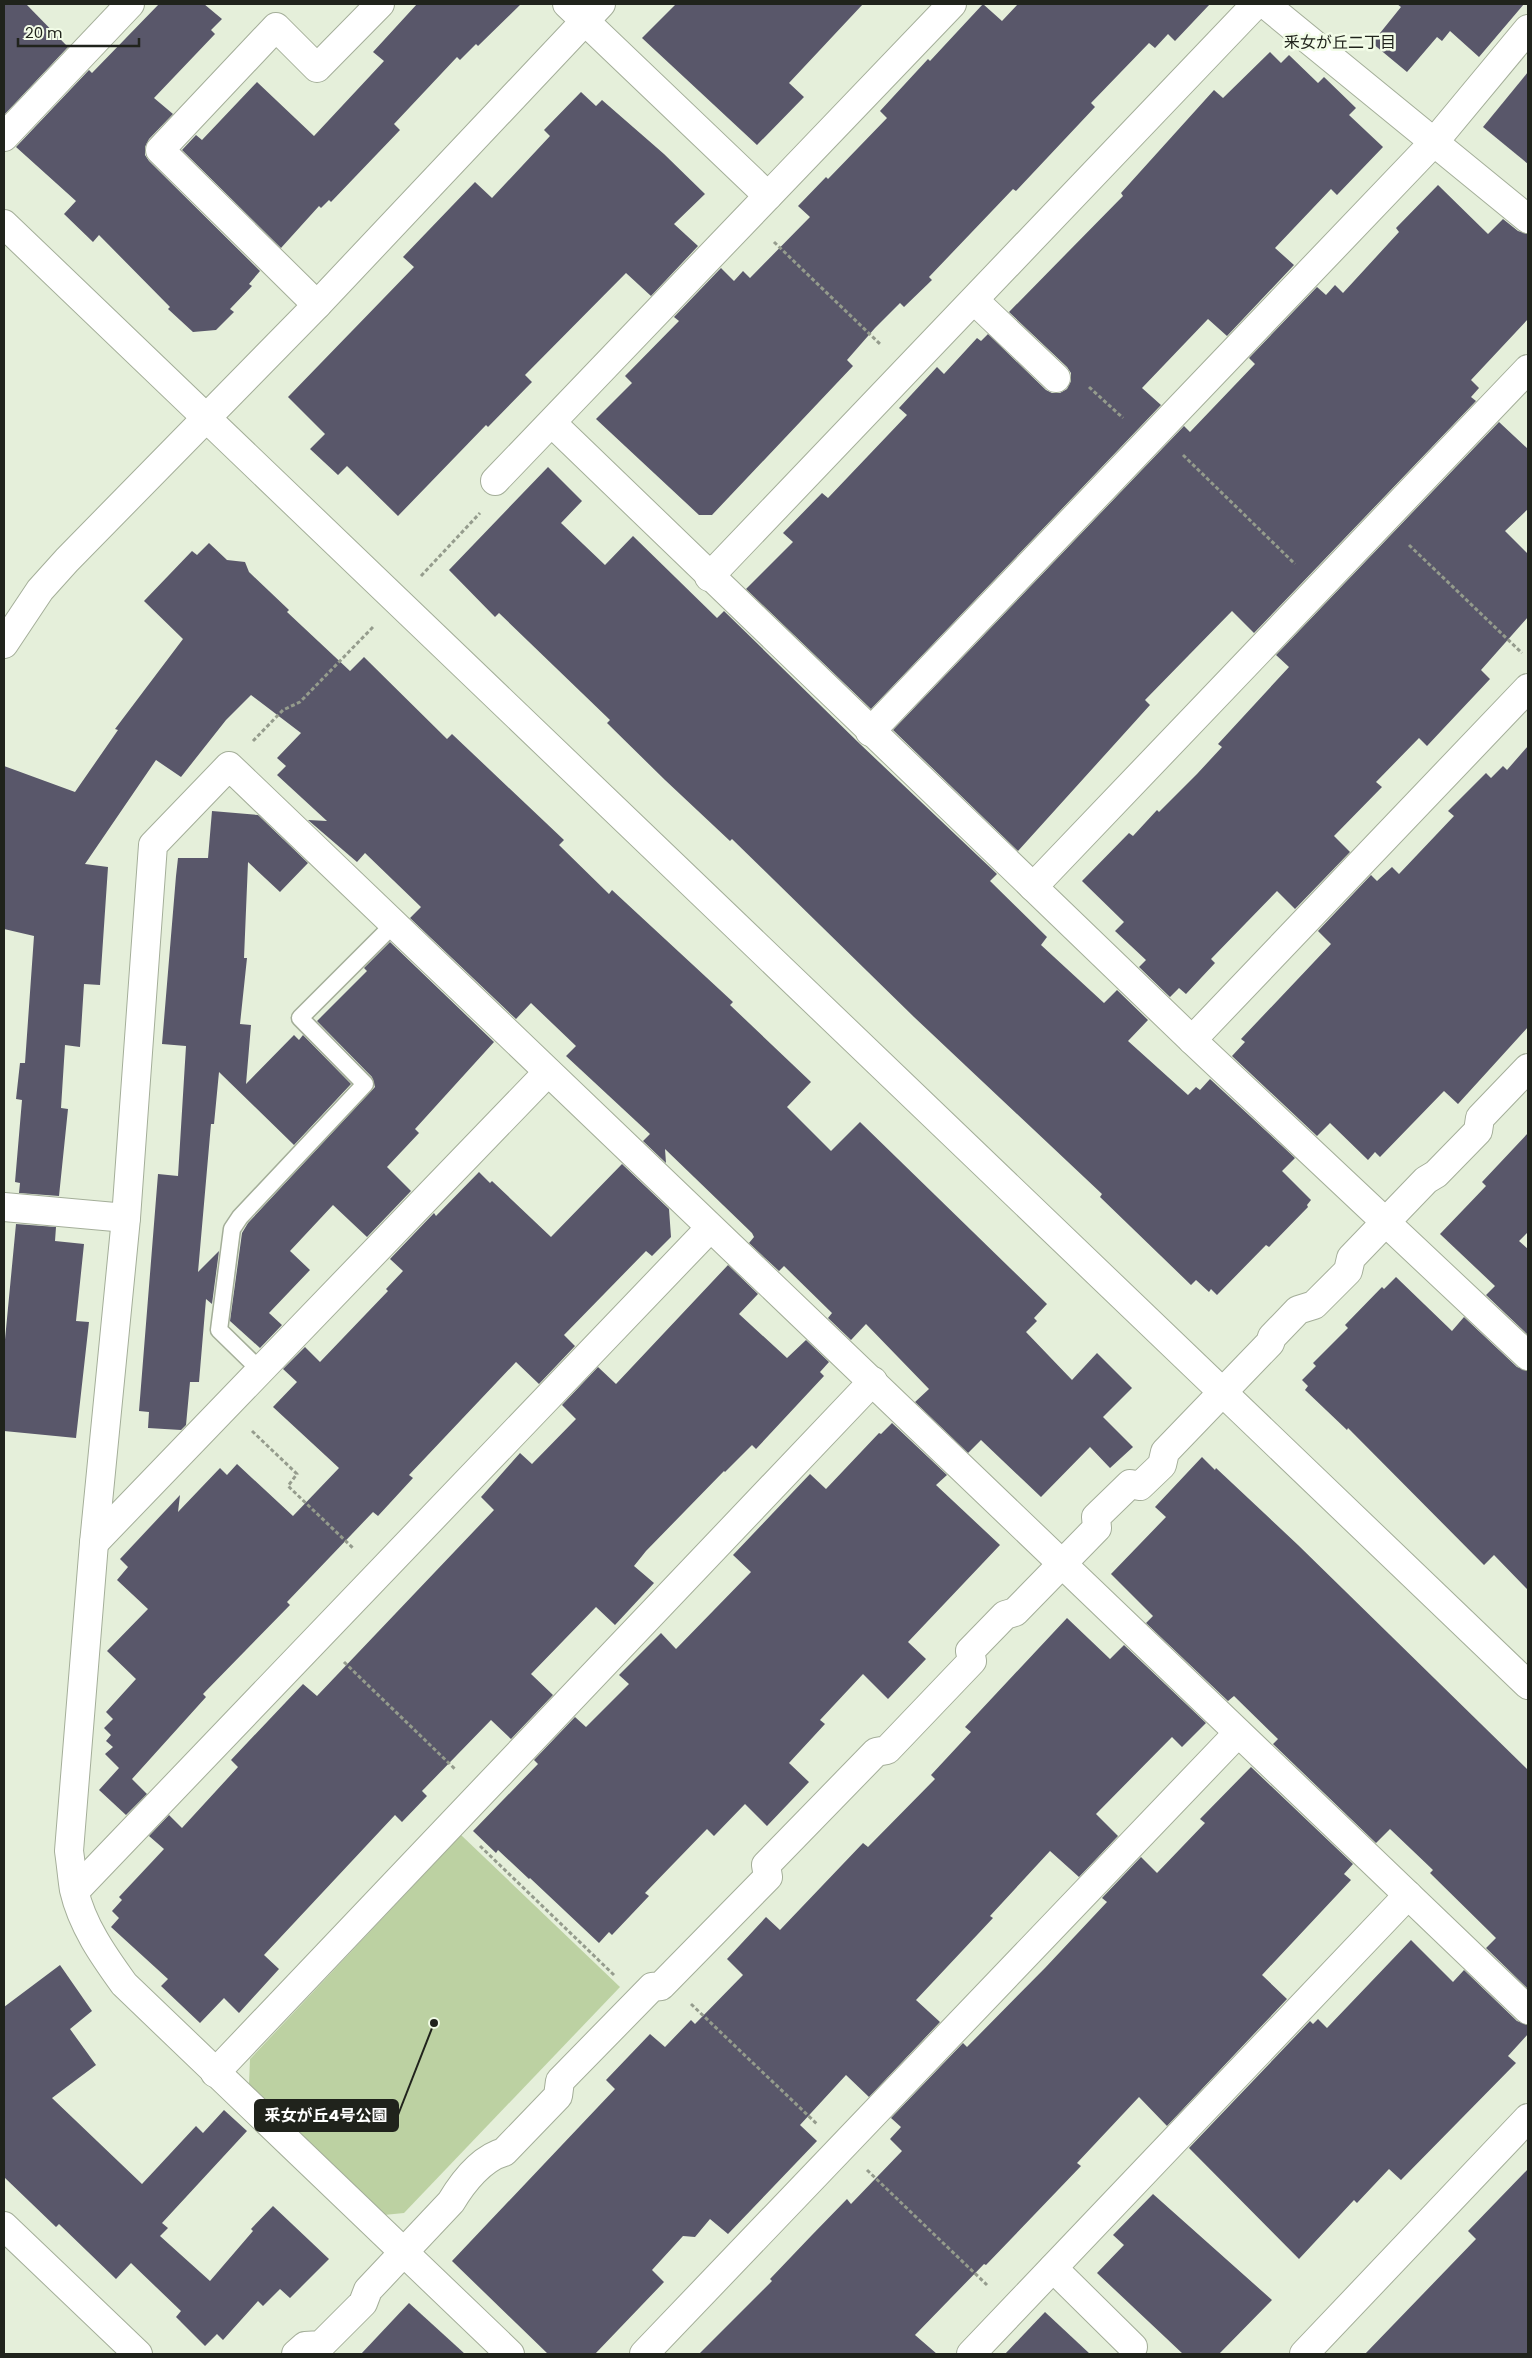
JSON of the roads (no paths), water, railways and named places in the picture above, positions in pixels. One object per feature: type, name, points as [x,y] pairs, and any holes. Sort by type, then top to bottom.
[{"type":"street","points":[[4,137],[130,4]]},
{"type":"street","points":[[317,305],[160,150],[276,27],[317,68],[380,4]]},
{"type":"street","points":[[495,481],[952,4]]},
{"type":"street","points":[[709,577],[906,370],[975,301],[1256,4]]},
{"type":"street","points":[[1265,4],[1528,219]]},
{"type":"street","points":[[4,644],[40,590],[317,305],[584,9],[768,196]]},
{"type":"street","points":[[870,732],[1434,141],[1528,29]]},
{"type":"street","points":[[4,224],[206,420],[412,614],[1528,1685]]},
{"type":"street","points":[[975,301],[1056,378]]},
{"type":"street","points":[[1033,887],[1528,369]]},
{"type":"street","points":[[552,423],[709,577],[1192,1040],[1528,1356]]},
{"type":"street","points":[[1192,1040],[1528,688]]},
{"type":"street","points":[[510,2354],[402,2253],[124,1984],[101,1952],[83,1918],[74,1891],[69,1851],[94,1543],[126,1218],[153,845],[229,766],[710,1228],[873,1381],[1061,1565],[1528,2010]]},
{"type":"street","points":[[296,2354],[305,2346],[321,2345],[363,2303],[368,2290],[451,2202],[460,2188],[492,2155],[504,2152],[558,2096],[560,2081],[652,1987],[661,1986],[768,1878],[766,1865],[876,1752],[886,1750],[972,1661],[970,1652],[976,1645],[1005,1615],[1015,1612],[1097,1528],[1096,1517],[1130,1484],[1140,1486],[1162,1465],[1165,1452],[1270,1344],[1272,1337],[1298,1310],[1314,1305],[1348,1271],[1351,1258],[1426,1180],[1436,1174],[1478,1131],[1480,1118],[1528,1068]]},
{"type":"street","points":[[94,1543],[548,1072]]},
{"type":"street","points":[[4,1206],[126,1218]]},
{"type":"street","points":[[74,1891],[710,1228]]},
{"type":"street","points":[[215,2073],[873,1381]]},
{"type":"street","points":[[644,2354],[1238,1732]]},
{"type":"street","points":[[971,2354],[1408,1895]]},
{"type":"street","points":[[1304,2354],[1528,2118]]},
{"type":"street","points":[[5,2231],[138,2354]]},
{"type":"street","points":[[1053,2268],[1133,2347]]},
{"type":"lane","points":[[260,1370],[220,1330],[232,1229],[240,1218],[365,1084],[300,1018],[394,924]]},
{"type":"place","name":"釆女が丘4号公園","points":[[434,2023]]},
{"type":"district","name":"釆女が丘二丁目","points":[[1340,42]]}]
